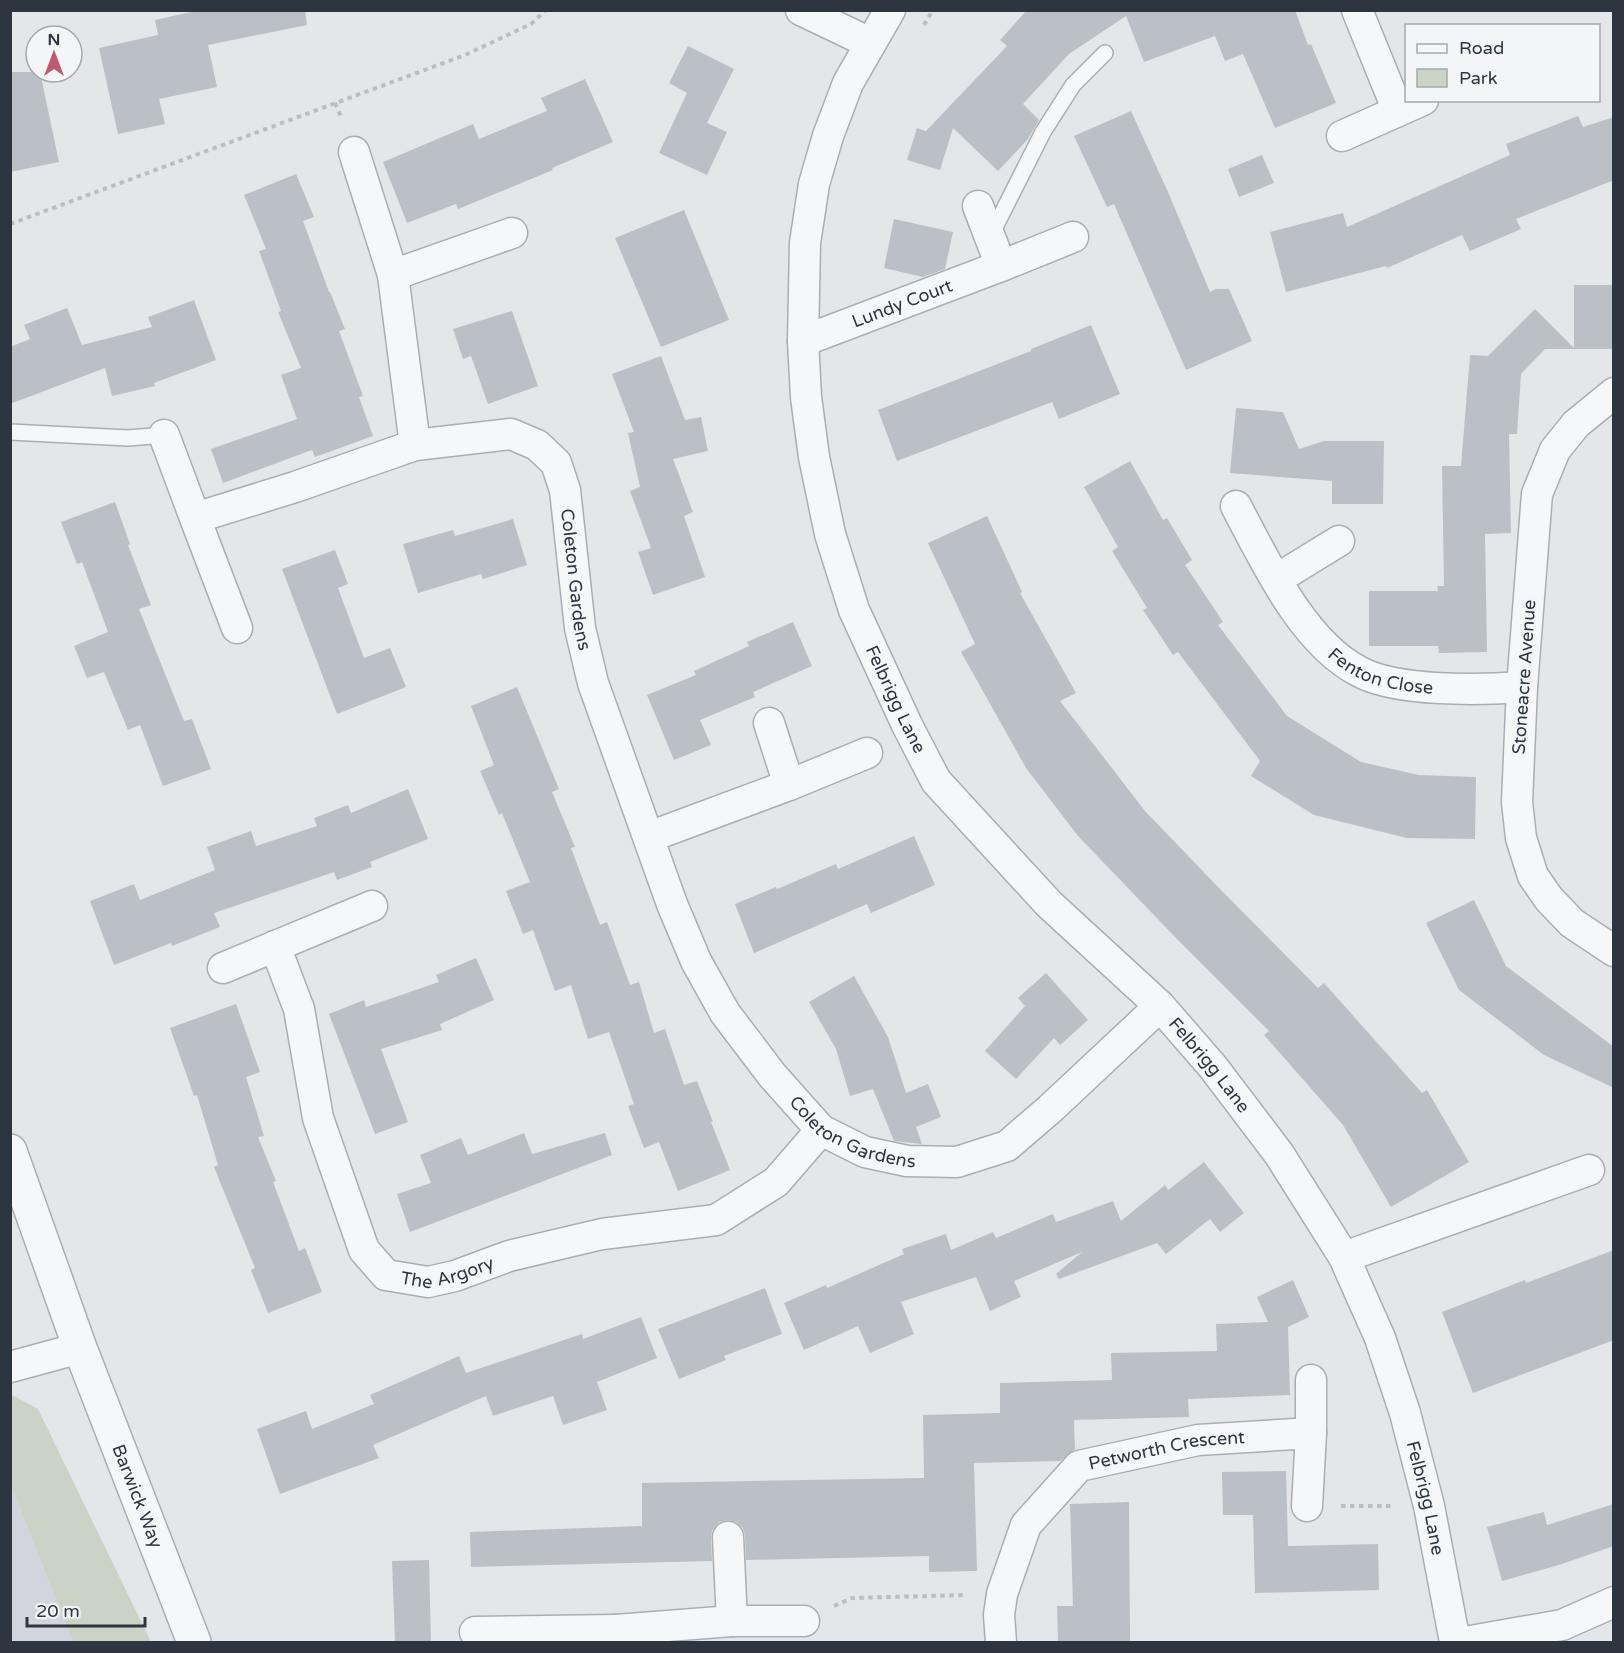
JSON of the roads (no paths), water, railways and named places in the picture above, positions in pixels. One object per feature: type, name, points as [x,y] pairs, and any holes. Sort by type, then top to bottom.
[{"type":"street","points":[[801,10],[870,43]]},
{"type":"street","name":"Felbrigg Lane","points":[[890,10],[848,83],[828,136],[814,184],[805,243],[803,341],[806,397],[814,457],[830,534],[854,610],[936,781],[1049,904],[1160,1006],[1213,1067],[1279,1154],[1344,1257],[1380,1338],[1405,1413],[1429,1506],[1455,1642]]},
{"type":"street","points":[[1357,10],[1405,95]]},
{"type":"street","points":[[1342,136],[1411,106]]},
{"type":"street","points":[[354,152],[373,205],[393,275],[415,445]]},
{"type":"street","points":[[978,206],[1001,266]]},
{"type":"street","points":[[393,275],[512,233]]},
{"type":"street","name":"Lundy Court","points":[[803,341],[1072,237]]},
{"type":"street","name":"Stoneacre Avenue","points":[[1614,393],[1576,424],[1556,450],[1537,494],[1522,687],[1517,802],[1521,838],[1533,876],[1549,899],[1572,923],[1614,951]]},
{"type":"street","name":"Coleton Gardens","points":[[195,518],[295,487],[415,445],[511,434],[537,445],[556,463],[565,490],[580,628],[593,683],[676,914],[696,961],[725,1013],[772,1075],[821,1130],[865,1152],[907,1161],[957,1162],[1007,1146],[1160,1006]]},
{"type":"street","points":[[164,435],[237,628]]},
{"type":"street","name":"Fenton Close","points":[[1236,506],[1300,616],[1325,648],[1361,673],[1394,683],[1472,690],[1522,687]]},
{"type":"street","points":[[1277,579],[1339,541]]},
{"type":"street","points":[[769,723],[789,785]]},
{"type":"street","points":[[649,837],[789,785],[867,753]]},
{"type":"street","points":[[223,968],[372,906]]},
{"type":"street","name":"The Argory","points":[[275,946],[299,1009],[318,1118],[364,1250],[386,1275],[428,1282],[455,1276],[509,1256],[602,1234],[716,1220],[776,1182],[821,1130]]},
{"type":"street","name":"Barwick Way","points":[[10,1151],[81,1348],[194,1642]]},
{"type":"street","points":[[1344,1257],[1589,1170]]},
{"type":"street","points":[[10,1367],[81,1348]]},
{"type":"street","points":[[1307,1506],[1311,1380]]},
{"type":"street","name":"Petworth Crescent","points":[[1001,1642],[999,1615],[1002,1594],[1026,1526],[1079,1466],[1198,1440],[1311,1433]]},
{"type":"street","points":[[728,1537],[732,1621]]},
{"type":"street","points":[[1465,1642],[1562,1625],[1614,1602]]},
{"type":"street","points":[[475,1632],[616,1636],[732,1621],[804,1621]]},
{"type":"lane","points":[[990,237],[1043,132],[1073,85],[1105,53]]},
{"type":"lane","points":[[10,432],[128,438],[164,435]]}]
